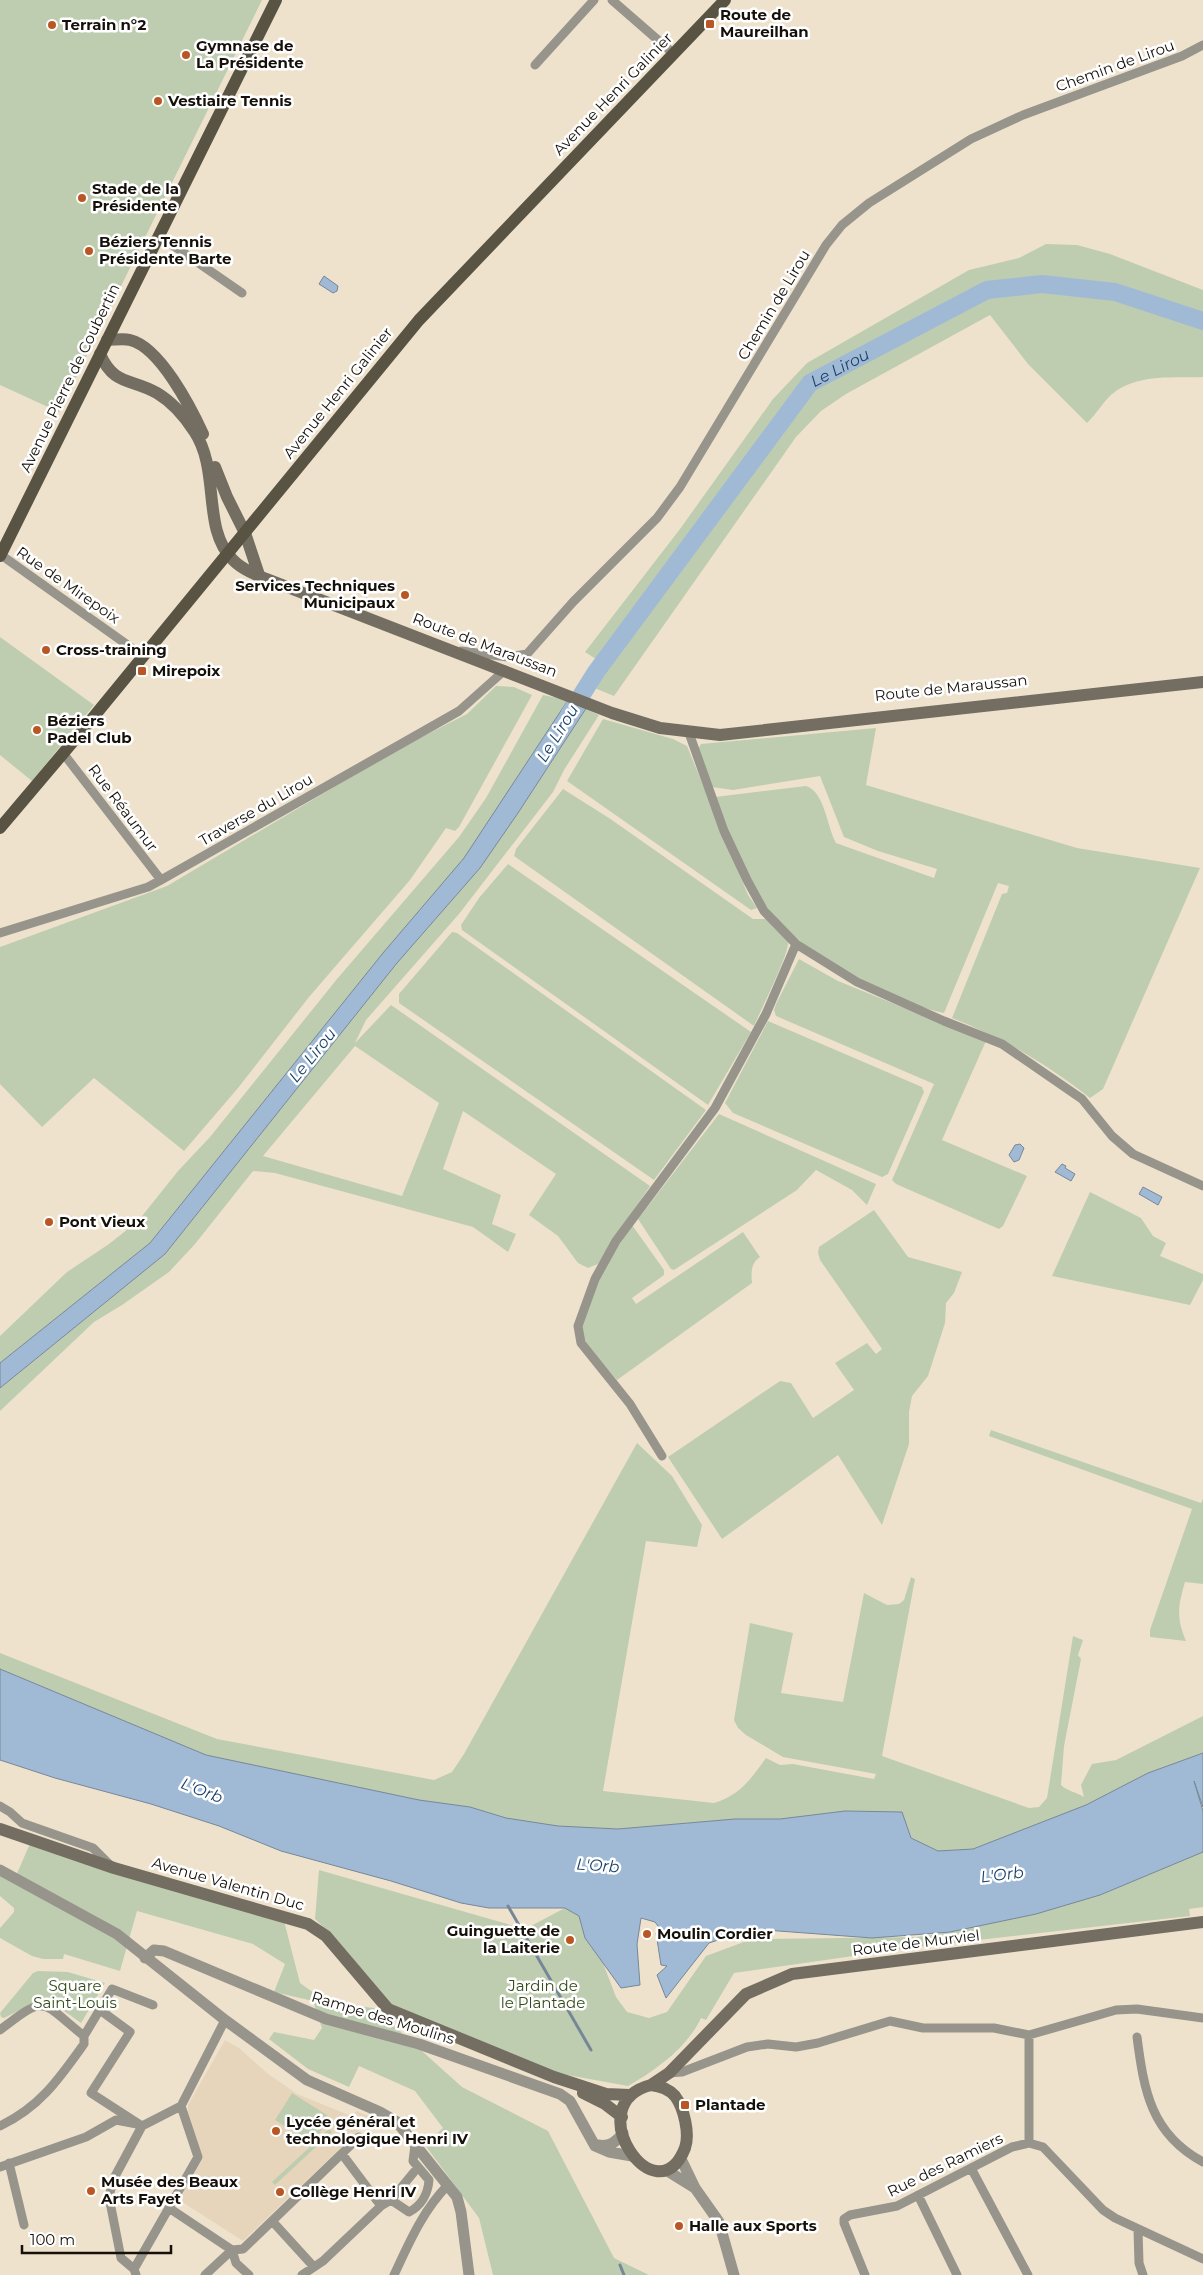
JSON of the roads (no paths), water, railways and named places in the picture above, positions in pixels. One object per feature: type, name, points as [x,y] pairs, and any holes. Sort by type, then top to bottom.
[{"type":"main road","name":"Avenue Pierre de Coubertin","points":[[0,556],[276,0]]},
{"type":"main road","name":"Avenue Henri Galinier","points":[[0,828],[228,554],[419,320],[724,0]]},
{"type":"main road","points":[[107,340],[130,340],[144,346],[175,381],[191,407],[227,497],[245,533],[259,575]]},
{"type":"main road","points":[[100,354],[108,370],[118,377],[156,393],[170,403],[196,433],[211,475],[215,525],[228,554]]},
{"type":"main road","name":"Route de Maraussan","points":[[228,554],[240,565],[259,575],[448,649],[602,708],[660,728],[689,733],[1203,682]]},
{"type":"main road","name":"Route de Maraussan","points":[[929,709],[1203,676]]},
{"type":"main road","name":"Avenue Valentin Duc","points":[[0,1829],[114,1868],[308,1924],[326,1936],[388,2010],[554,2077],[606,2094],[630,2095]]},
{"type":"main road","name":"Route de Murviel","points":[[657,2086],[746,1994],[792,1974],[1203,1922]]},
{"type":"main road","name":"Avenue Valentin Duc","points":[[554,2077],[605,2104],[622,2117]]},
{"type":"main road","points":[[657,2086],[675,2096],[686,2124],[687,2142],[681,2159],[666,2170],[650,2169],[642,2166],[632,2156],[623,2133],[622,2117],[624,2105],[630,2095],[637,2088],[657,2086]]},
{"type":"street","points":[[535,65],[594,0]]},
{"type":"street","points":[[612,0],[674,54]]},
{"type":"street","name":"Chemin de Lirou","points":[[448,649],[508,657],[527,654],[573,602],[657,518],[680,487],[826,245],[842,225],[862,208],[971,139],[1002,123],[1182,56],[1203,45]]},
{"type":"street","points":[[158,235],[242,293]]},
{"type":"street","name":"Rue de Mirepoix","points":[[0,556],[143,656]]},
{"type":"street","name":"Traverse du Lirou","points":[[0,933],[148,887],[459,711],[505,670]]},
{"type":"street","points":[[689,733],[724,831],[747,880],[764,912],[796,944],[857,982],[944,1021],[1002,1044],[1082,1099],[1112,1136],[1133,1154],[1203,1186]]},
{"type":"street","name":"Rue Réaumur","points":[[63,753],[161,880]]},
{"type":"street","points":[[662,1456],[630,1404],[581,1343],[578,1326],[595,1279],[616,1241],[715,1108],[766,1014],[796,944]]},
{"type":"street","points":[[0,1806],[22,1823],[93,1848],[114,1868]]},
{"type":"street","points":[[0,1870],[110,1931],[225,2020],[307,2080],[380,2112],[397,2122],[457,2197],[461,2212],[469,2275]]},
{"type":"street","name":"Rampe des Moulins","points":[[145,1958],[154,1950],[164,1951],[326,2019],[419,2044],[560,2094],[570,2101],[592,2143]]},
{"type":"street","points":[[0,2126],[16,2118],[53,2087],[84,2044],[84,2036],[112,1989],[153,2006]]},
{"type":"street","points":[[0,2030],[26,2010],[39,2005],[50,2008],[84,2036]]},
{"type":"street","points":[[669,2073],[682,2072],[747,2047],[768,2044],[796,2047],[818,2043],[890,2021],[923,2028],[994,2028],[1029,2035],[1116,2010],[1137,2009],[1203,2018]]},
{"type":"street","points":[[100,2010],[130,2032],[91,2093],[142,2126]]},
{"type":"street","points":[[181,2106],[198,2157],[135,2272],[121,2258],[108,2197],[113,2180],[142,2126],[181,2106],[225,2020]]},
{"type":"street","points":[[1029,2035],[1029,2143],[1043,2147],[1103,2210],[1138,2230],[1203,2259]]},
{"type":"street","points":[[1137,2037],[1148,2096],[1156,2119],[1171,2139],[1203,2162]]},
{"type":"street","points":[[24,2225],[4,2165],[86,2137],[116,2120],[142,2126]]},
{"type":"street","points":[[592,2143],[608,2146],[615,2143],[623,2133]]},
{"type":"street","points":[[205,2275],[232,2250],[243,2249],[359,2137]]},
{"type":"street","points":[[592,2143],[609,2152],[632,2156]]},
{"type":"street","name":"Rue des Ramiers","points":[[865,2275],[844,2224],[844,2219],[850,2214],[897,2206],[1012,2147],[1029,2143]]},
{"type":"street","points":[[390,2200],[409,2212],[417,2208],[428,2190],[429,2180],[413,2161],[416,2145]]},
{"type":"street","points":[[342,2154],[381,2206]]},
{"type":"street","points":[[681,2159],[695,2188],[719,2222],[734,2275]]},
{"type":"street","points":[[971,2168],[1028,2275]]},
{"type":"street","points":[[666,2170],[695,2188]]},
{"type":"street","points":[[302,2275],[323,2261],[381,2206],[390,2200],[414,2172]]},
{"type":"street","points":[[394,2275],[415,2230],[433,2200],[448,2185]]},
{"type":"street","points":[[918,2195],[957,2275]]},
{"type":"street","points":[[169,2208],[232,2250],[236,2263],[248,2275]]},
{"type":"street","points":[[273,2222],[314,2267]]},
{"type":"street","points":[[1138,2230],[1139,2262],[1143,2275]]},
{"type":"water","points":[[324,276],[338,286],[337,291],[333,293],[319,284]]},
{"type":"water","points":[[568,700],[587,707],[480,868],[397,963],[165,1254],[0,1388],[0,1363],[150,1243],[383,953],[464,858]]},
{"type":"water","points":[[1020,1144],[1024,1148],[1019,1160],[1014,1162],[1009,1155],[1015,1145]]},
{"type":"water","points":[[1062,1164],[1075,1174],[1071,1181],[1055,1172]]},
{"type":"water","points":[[1143,1187],[1162,1197],[1158,1205],[1139,1194]]},
{"type":"water","name":"L'Orb","points":[[0,1669],[206,1755],[419,1800],[470,1807],[506,1818],[558,1826],[618,1829],[735,1819],[780,1819],[845,1811],[902,1812],[911,1838],[938,1851],[973,1849],[1086,1805],[1148,1773],[1203,1753],[1203,1807],[1194,1781],[1203,1811],[1203,1852],[1100,1895],[1036,1914],[950,1932],[872,1938],[752,1929],[709,1943],[666,1998],[657,1975],[667,1966],[661,1965],[656,1933],[661,1930],[655,1922],[641,1918],[637,1944],[640,1985],[621,1988],[585,1938],[579,1916],[565,1908],[489,1908],[461,1903],[391,1881],[281,1851],[219,1826],[0,1760]]},
{"type":"waterway","name":"Le Lirou","points":[[569,715],[596,672],[810,383],[987,290],[1042,284],[1115,292],[1203,321]]},
{"type":"waterway","points":[[508,1906],[591,2050]]},
{"type":"waterway","points":[[620,2265],[624,2275]]},
{"type":"place","name":"Route de Maureilhan","points":[[710,24]]},
{"type":"place","name":"Terrain n°2","points":[[52,25]]},
{"type":"place","name":"Gymnase de La Présidente","points":[[186,55]]},
{"type":"place","name":"Vestiaire Tennis","points":[[158,101]]},
{"type":"place","name":"Stade de la Présidente","points":[[82,198]]},
{"type":"place","name":"Béziers Tennis Présidente Barte","points":[[89,251]]},
{"type":"place","name":"Services Techniques Municipaux","points":[[405,595]]},
{"type":"place","name":"Cross-training","points":[[46,650]]},
{"type":"place","name":"Mirepoix","points":[[142,671]]},
{"type":"place","name":"Béziers Padel Club","points":[[37,730]]},
{"type":"place","name":"Pont Vieux","points":[[49,1222]]},
{"type":"place","name":"Moulin Cordier","points":[[647,1934]]},
{"type":"place","name":"Guinguette de la Laiterie","points":[[570,1940]]},
{"type":"place","name":"Plantade","points":[[685,2105]]},
{"type":"place","name":"Lycée général et technologique Henri IV","points":[[276,2131]]},
{"type":"place","name":"Musée des Beaux Arts Fayet","points":[[91,2191]]},
{"type":"place","name":"Collège Henri IV","points":[[280,2192]]},
{"type":"place","name":"Halle aux Sports","points":[[679,2226]]},
{"type":"park label","name":"Square Saint-Louis","points":[[75,1994]]},
{"type":"park label","name":"Jardin de le Plantade","points":[[543,1994]]}]
